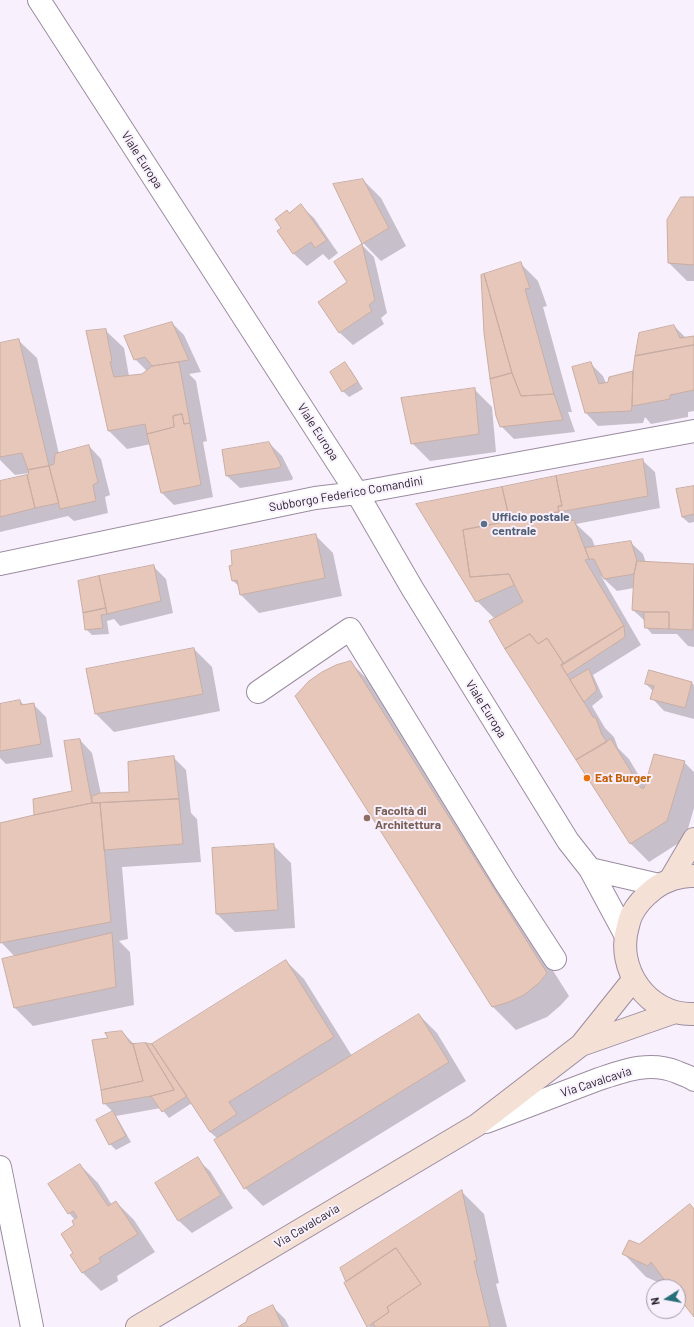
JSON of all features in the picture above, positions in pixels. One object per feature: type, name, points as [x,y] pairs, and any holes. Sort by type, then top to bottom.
[{"type":"main road","points":[[687,1017],[658,1005],[644,994],[633,980],[627,965],[625,934],[631,915],[643,898],[665,882],[694,839]]},
{"type":"main road","points":[[665,882],[694,876]]},
{"type":"main road","name":"Via Cavalcavia","points":[[137,1327],[477,1125],[581,1045],[633,980]]},
{"type":"main road","name":"Via Cavalcavia","points":[[581,1045],[687,1017]]},
{"type":"street","name":"Viale Europa","points":[[39,0],[358,493],[412,588],[564,834],[590,869],[625,934]]},
{"type":"street","name":"Subborgo Federico Comandini","points":[[0,564],[315,498],[358,493],[694,431]]},
{"type":"street","points":[[258,692],[350,629],[505,882],[555,959]]},
{"type":"street","points":[[590,869],[665,882]]},
{"type":"street","name":"Via Cavalcavia","points":[[477,1125],[618,1072],[647,1066],[667,1068],[694,1080]]},
{"type":"street","points":[[0,1167],[32,1327]]},
{"type":"building","points":[[363,179],[389,228],[362,244],[333,184]]},
{"type":"building","points":[[681,197],[694,197],[694,265],[668,263],[667,220]]},
{"type":"building","points":[[301,204],[327,240],[315,248],[311,242],[293,254],[277,231],[281,228],[275,219],[287,210],[289,213]]},
{"type":"building","points":[[362,244],[375,300],[369,305],[372,311],[339,333],[318,302],[347,282],[334,262]]},
{"type":"building","points":[[521,262],[530,288],[525,289],[554,394],[521,396],[512,373],[484,274]]},
{"type":"building","points":[[484,274],[512,373],[490,379],[484,333],[481,275]]},
{"type":"building","points":[[172,322],[189,360],[152,366],[145,357],[134,360],[124,336]]},
{"type":"building","points":[[674,325],[680,338],[694,336],[694,345],[635,356],[639,333]]},
{"type":"building","points":[[106,329],[112,361],[110,362],[114,377],[142,374],[152,366],[179,362],[190,423],[184,424],[182,414],[173,416],[174,427],[147,434],[145,424],[108,431],[86,331]]},
{"type":"building","points":[[19,339],[49,466],[28,470],[22,453],[0,457],[0,343]]},
{"type":"building","points":[[694,345],[694,390],[670,395],[670,399],[632,406],[635,356]]},
{"type":"building","points":[[345,362],[358,382],[342,392],[330,372]]},
{"type":"building","points":[[591,362],[599,384],[608,382],[609,377],[633,371],[631,411],[585,413],[572,367]]},
{"type":"building","points":[[512,373],[521,396],[554,394],[563,420],[500,427],[496,416],[490,379]]},
{"type":"building","points":[[475,388],[479,434],[411,444],[401,398]]},
{"type":"building","points":[[182,414],[184,424],[190,423],[201,485],[161,493],[147,434],[174,427],[173,416]]},
{"type":"building","points":[[269,442],[281,465],[279,468],[226,476],[222,450]]},
{"type":"building","points":[[89,445],[98,482],[93,485],[96,501],[60,509],[49,466],[54,464],[55,454]]},
{"type":"building","points":[[643,459],[648,496],[559,512],[558,506],[562,506],[556,476]]},
{"type":"building","points":[[49,466],[59,503],[35,508],[27,475],[29,474],[28,470]]},
{"type":"building","points":[[27,475],[35,508],[0,517],[0,481]]},
{"type":"building","points":[[556,476],[562,506],[558,506],[559,512],[510,521],[502,487]]},
{"type":"building","points":[[694,486],[694,514],[682,517],[676,489]]},
{"type":"building","points":[[502,487],[510,521],[463,530],[470,577],[509,574],[514,585],[476,602],[416,504]]},
{"type":"building","points":[[559,512],[562,522],[574,520],[589,559],[585,560],[624,626],[564,664],[547,638],[538,644],[530,634],[505,649],[489,621],[523,602],[509,574],[470,577],[463,530]]},
{"type":"building","points":[[316,534],[325,578],[240,595],[237,580],[232,581],[229,566],[232,565],[231,551]]},
{"type":"building","points":[[631,541],[637,561],[634,574],[604,579],[594,559],[589,559],[585,548]]},
{"type":"building","points":[[637,561],[694,564],[693,630],[669,629],[669,612],[644,612],[632,610],[634,574]]},
{"type":"building","points":[[154,565],[161,601],[107,614],[99,576]]},
{"type":"building","points":[[99,576],[106,608],[83,613],[78,581]]},
{"type":"building","points":[[106,608],[107,614],[101,615],[103,628],[85,630],[83,613]]},
{"type":"building","points":[[644,612],[669,612],[669,629],[645,628]]},
{"type":"building","points":[[624,626],[625,637],[567,675],[561,665]]},
{"type":"building","points":[[530,634],[538,644],[547,638],[564,664],[561,665],[593,717],[596,718],[602,735],[607,742],[576,760],[505,649]]},
{"type":"building","points":[[194,648],[203,694],[95,714],[86,669]]},
{"type":"building","points":[[351,661],[547,973],[539,983],[524,995],[509,1002],[492,1007],[295,696],[309,681],[322,672],[336,665]]},
{"type":"building","points":[[589,669],[597,690],[584,702],[570,680]]},
{"type":"building","points":[[649,670],[692,682],[685,708],[650,699],[654,686],[645,684]]},
{"type":"building","points":[[20,700],[21,705],[34,703],[41,744],[0,751],[0,704]]},
{"type":"building","points":[[80,739],[92,803],[34,815],[33,799],[72,791],[64,741]]},
{"type":"building","points":[[611,739],[641,788],[644,788],[654,754],[685,761],[667,821],[630,844],[576,760]]},
{"type":"building","points":[[174,756],[179,799],[92,803],[92,796],[100,793],[129,792],[128,762]]},
{"type":"building","points":[[179,799],[183,844],[104,850],[100,803]]},
{"type":"building","points":[[92,803],[100,803],[111,922],[0,943],[0,823]]},
{"type":"building","points":[[274,844],[278,910],[216,914],[212,848]]},
{"type":"building","points":[[112,933],[116,987],[14,1008],[2,959]]},
{"type":"building","points":[[286,960],[334,1037],[229,1102],[237,1114],[210,1132],[152,1044]]},
{"type":"building","points":[[419,1014],[449,1062],[244,1189],[214,1140]]},
{"type":"building","points":[[122,1031],[131,1044],[133,1044],[143,1081],[101,1090],[92,1040],[108,1038],[105,1033]]},
{"type":"building","points":[[146,1043],[174,1090],[151,1096],[103,1104],[101,1090],[143,1081],[133,1044]]},
{"type":"building","points":[[146,1043],[152,1044],[187,1096],[162,1112],[151,1096],[174,1090]]},
{"type":"building","points":[[113,1111],[126,1136],[109,1145],[96,1120]]},
{"type":"building","points":[[198,1157],[221,1195],[178,1221],[155,1183]]},
{"type":"building","points":[[80,1164],[108,1206],[116,1201],[138,1234],[99,1258],[101,1262],[82,1273],[70,1255],[73,1253],[61,1234],[74,1225],[72,1221],[77,1217],[73,1211],[68,1214],[48,1184]]},
{"type":"building","points":[[462,1190],[477,1261],[474,1261],[490,1327],[375,1327],[373,1323],[389,1312],[387,1307],[421,1284],[396,1248],[346,1282],[340,1268]]},
{"type":"building","points":[[690,1204],[694,1209],[694,1317],[686,1307],[686,1279],[664,1279],[651,1262],[648,1266],[622,1254],[629,1240],[639,1244]]},
{"type":"building","points":[[396,1248],[421,1284],[387,1307],[389,1312],[367,1327],[344,1283]]},
{"type":"building","points":[[273,1305],[283,1327],[238,1327],[246,1322],[248,1317]]},
{"type":"place","name":"Ufficio postale centrale","points":[[484,524]]},
{"type":"place","name":"Eat Burger","points":[[587,778]]},
{"type":"place","name":"Facoltà di Architettura","points":[[367,818]]}]
